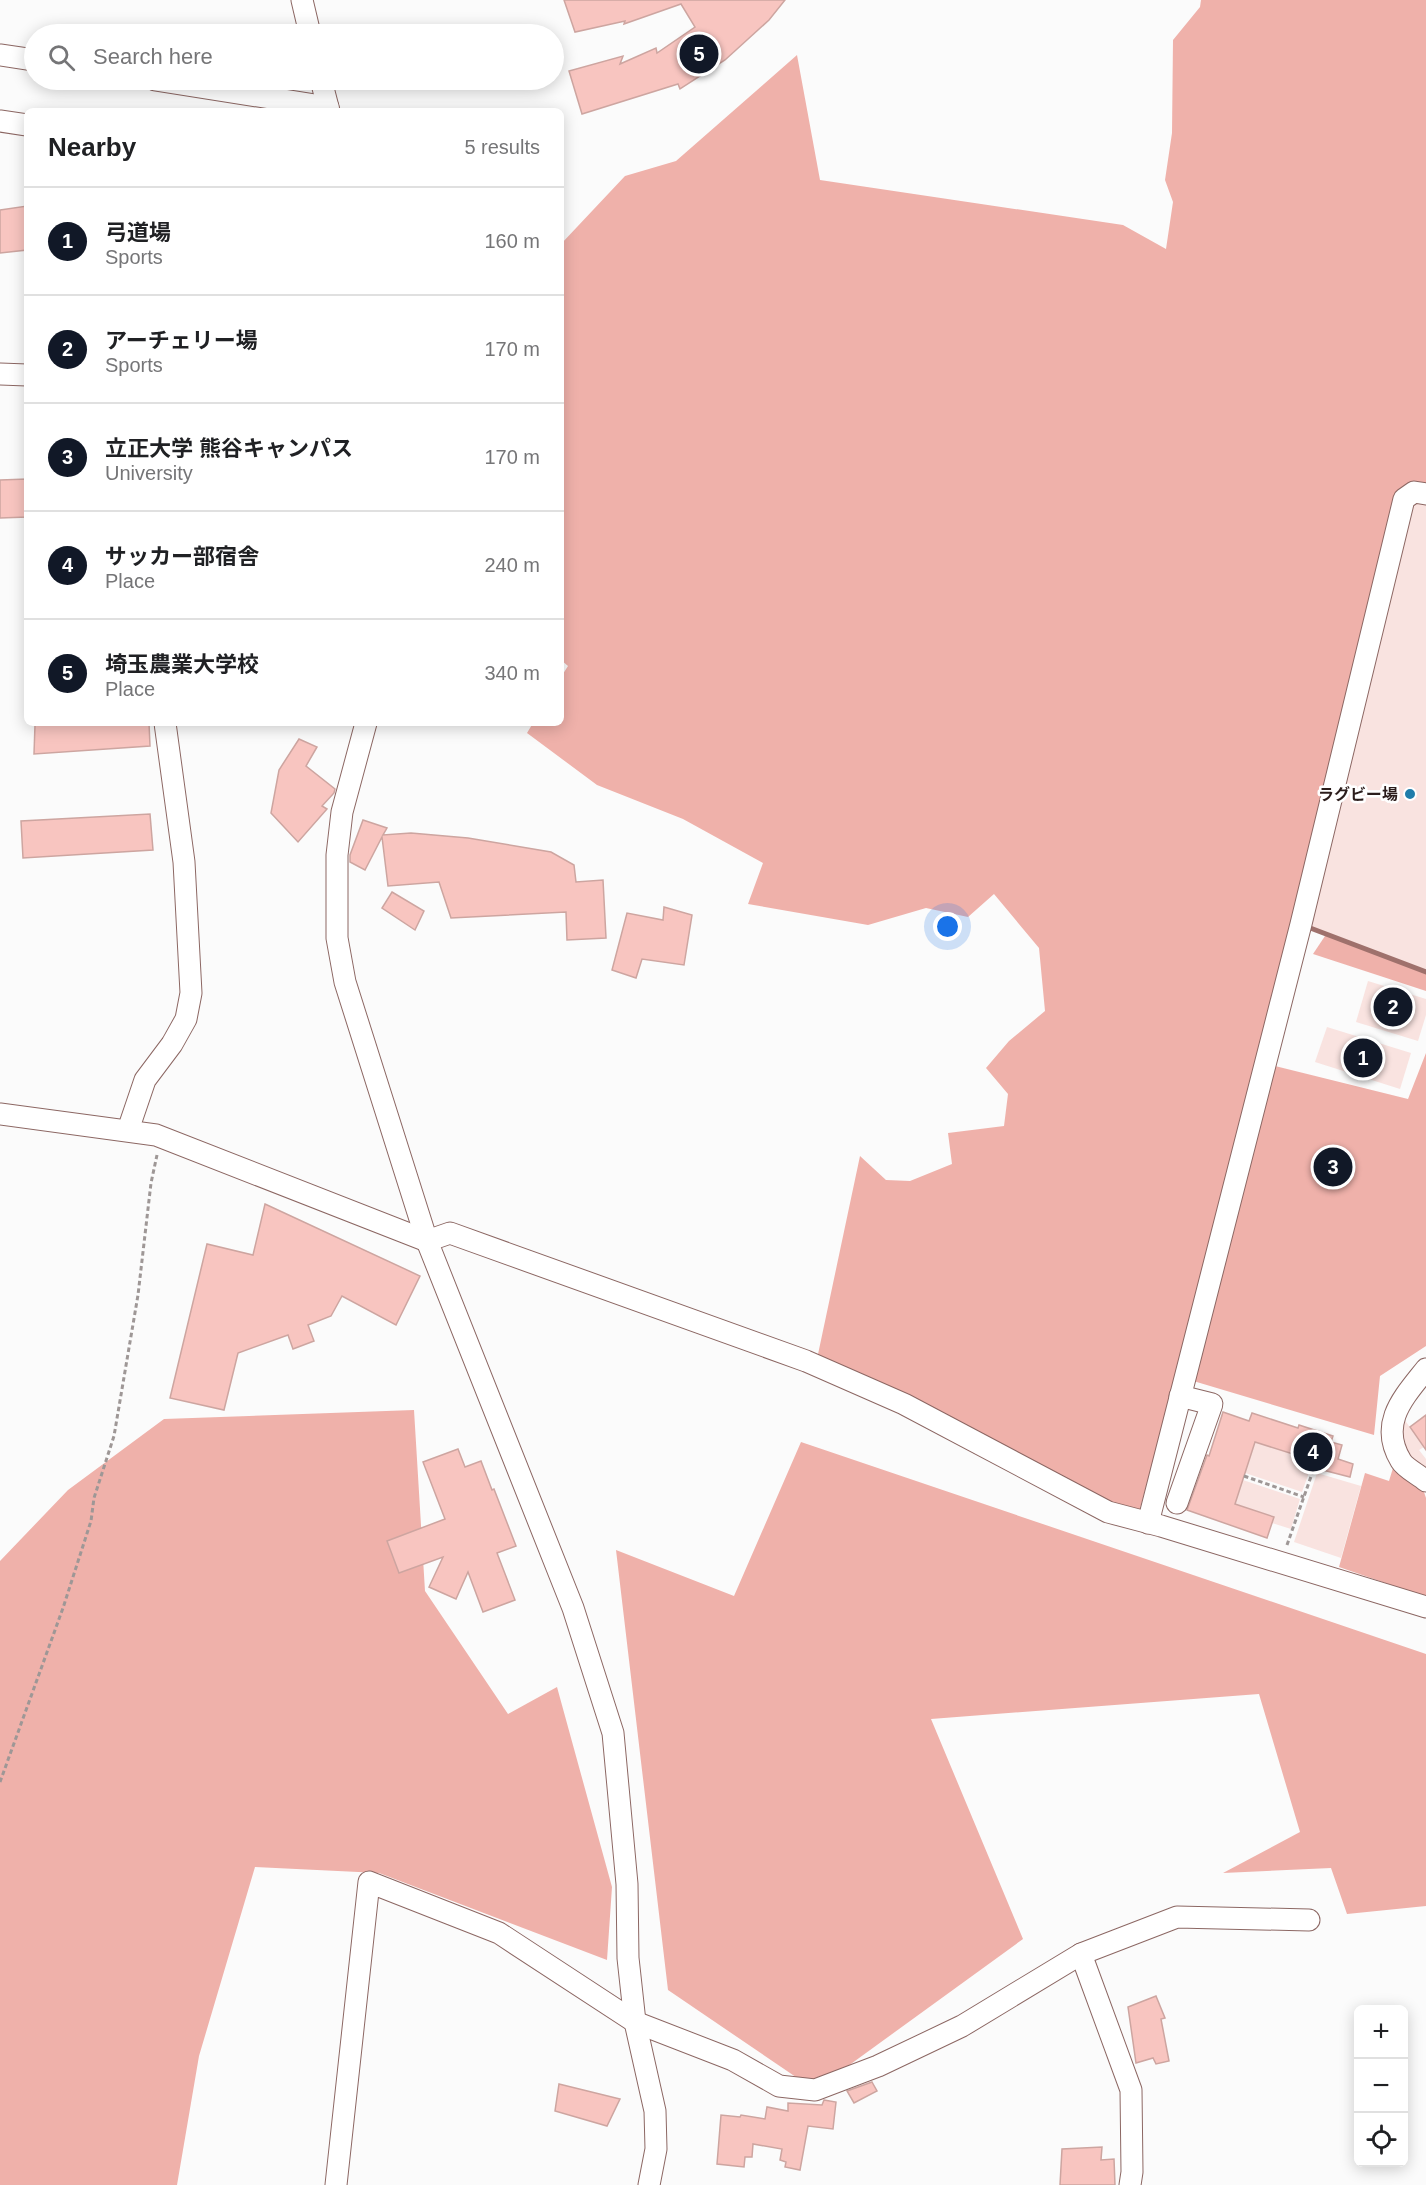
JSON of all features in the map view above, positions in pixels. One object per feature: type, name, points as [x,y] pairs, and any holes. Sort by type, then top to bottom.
[{"type":"street","points":[[302,0],[308,24]]},
{"type":"street","points":[[0,55],[24,59]]},
{"type":"street","points":[[215,90],[323,108]]},
{"type":"street","points":[[324,90],[329,108]]},
{"type":"street","points":[[0,121],[24,125]]},
{"type":"street","points":[[0,374],[24,375]]},
{"type":"street","points":[[1148,1522],[1301,924],[1404,499],[1414,492],[1426,494]]},
{"type":"street","points":[[142,1133],[145,1080],[172,1044],[186,1019],[191,993],[184,862],[165,726]]},
{"type":"street","points":[[365,726],[342,812],[337,855],[337,938],[345,982],[427,1241],[573,1608],[613,1733],[627,1884],[628,1958],[635,2022],[655,2111],[656,2150],[649,2185]]},
{"type":"street","points":[[0,1114],[142,1133],[427,1241],[450,1233],[806,1361],[904,1404],[1108,1512],[1148,1522],[1426,1607]]},
{"type":"street","points":[[1426,1369],[1400,1401],[1393,1422],[1394,1442],[1401,1463],[1426,1481]]},
{"type":"street","points":[[1177,1503],[1212,1404],[1180,1396]]},
{"type":"street","points":[[336,2185],[369,1882],[499,1933],[635,2022],[733,2060],[779,2086],[815,2090],[878,2066],[962,2026],[1081,1954],[1177,1917],[1309,1920]]},
{"type":"street","points":[[1081,1954],[1131,2090],[1132,2172],[1130,2185]]},
{"type":"path","points":[[0,1782],[63,1608],[91,1521],[94,1498],[114,1436],[138,1295],[151,1183],[154,1175],[142,1133]]},
{"type":"path","points":[[1287,1546],[1314,1468]]},
{"type":"path","points":[[1244,1476],[1304,1497]]},
{"type":"shaded area","points":[[1201,0],[1426,0],[1426,489],[1410,486],[1138,1516],[817,1359],[860,1156],[886,1180],[910,1181],[952,1164],[948,1133],[1004,1126],[1008,1094],[986,1068],[1009,1041],[1045,1011],[1039,948],[994,894],[968,917],[926,908],[868,925],[748,904],[763,863],[683,819],[597,785],[527,733],[531,726],[564,726],[564,672],[568,666],[564,663],[564,241],[625,176],[676,161],[797,55],[820,180],[1123,225],[1166,249],[1173,202],[1165,180],[1172,133],[1173,40],[1200,7]]},
{"type":"shaded area","points":[[1426,497],[1426,972],[1305,925],[1406,500]]},
{"type":"shaded area","points":[[1327,933],[1426,972],[1426,991],[1313,954]]},
{"type":"shaded area","points":[[1368,981],[1426,999],[1426,1015],[1418,1041],[1356,1022]]},
{"type":"shaded area","points":[[1327,1027],[1411,1053],[1400,1089],[1315,1062]]},
{"type":"shaded area","points":[[1426,1053],[1426,1346],[1380,1376],[1374,1435],[1190,1380],[1275,1066],[1408,1099]]},
{"type":"shaded area","points":[[414,1410],[425,1591],[508,1714],[557,1687],[612,1887],[607,1960],[379,1873],[255,1867],[199,2056],[177,2185],[0,2185],[0,1561],[68,1490],[164,1419]]},
{"type":"shaded area","points":[[1404,1419],[1424,1447],[1419,1450],[1426,1459],[1426,1470],[1402,1450],[1400,1435]]},
{"type":"shaded area","points":[[1249,1440],[1309,1459],[1307,1466],[1311,1467],[1302,1492],[1245,1473]]},
{"type":"shaded area","points":[[801,1442],[1426,1654],[1426,1906],[1347,1914],[1331,1868],[1223,1873],[1300,1832],[1259,1694],[931,1719],[1023,1939],[815,2090],[668,1990],[616,1550],[734,1596]]},
{"type":"shaded area","points":[[1393,1468],[1424,1492],[1426,1498],[1426,1597],[1339,1567],[1365,1473],[1389,1481]]},
{"type":"shaded area","points":[[1317,1473],[1361,1486],[1341,1558],[1294,1542]]},
{"type":"shaded area","points":[[1243,1480],[1300,1499],[1291,1529],[1272,1523],[1274,1517],[1213,1497]]},
{"type":"building","points":[[564,0],[785,0],[769,20],[725,60],[680,89],[678,84],[582,114],[569,71],[623,56],[620,64],[656,48],[657,53],[695,27],[681,4],[624,24],[625,21],[575,32]]},
{"type":"building","points":[[24,206],[24,250],[0,253],[0,210]]},
{"type":"building","points":[[24,479],[24,517],[0,518],[0,480]]},
{"type":"building","points":[[35,726],[149,726],[150,746],[34,754]]},
{"type":"building","points":[[299,739],[317,747],[306,766],[335,789],[322,806],[327,809],[298,842],[271,813],[279,770]]},
{"type":"building","points":[[150,814],[153,850],[23,858],[21,821]]},
{"type":"building","points":[[363,820],[387,828],[383,835],[411,833],[468,838],[551,852],[574,865],[576,882],[603,880],[606,938],[567,940],[566,912],[451,918],[439,882],[388,886],[382,837],[365,870],[350,862],[350,855]]},
{"type":"building","points":[[392,892],[424,911],[415,930],[382,908]]},
{"type":"building","points":[[664,907],[692,915],[684,965],[642,959],[636,978],[612,970],[627,913],[663,920]]},
{"type":"building","points":[[265,1204],[420,1276],[396,1325],[342,1296],[331,1316],[308,1325],[314,1341],[293,1349],[288,1335],[238,1353],[224,1410],[170,1398],[207,1244],[253,1255]]},
{"type":"building","points":[[1223,1412],[1249,1421],[1252,1413],[1298,1428],[1299,1425],[1333,1436],[1331,1442],[1342,1445],[1338,1459],[1353,1464],[1350,1477],[1307,1466],[1309,1459],[1255,1442],[1235,1504],[1274,1517],[1267,1538],[1187,1510],[1207,1455],[1209,1456]]},
{"type":"building","points":[[1426,1415],[1426,1450],[1410,1427]]},
{"type":"building","points":[[458,1449],[465,1467],[481,1461],[516,1546],[497,1553],[515,1600],[483,1612],[468,1572],[456,1599],[429,1587],[443,1557],[399,1573],[387,1541],[445,1519],[423,1462]]},
{"type":"building","points":[[1156,1996],[1165,2018],[1161,2019],[1169,2061],[1156,2064],[1153,2058],[1136,2063],[1128,2007]]},
{"type":"building","points":[[872,2082],[877,2091],[854,2103],[847,2091]]},
{"type":"building","points":[[559,2084],[620,2099],[607,2126],[555,2111]]},
{"type":"building","points":[[824,2100],[836,2102],[833,2129],[808,2126],[800,2170],[785,2167],[786,2162],[780,2160],[782,2149],[753,2144],[752,2157],[745,2157],[744,2167],[717,2164],[721,2115],[740,2117],[741,2115],[765,2119],[767,2107],[788,2111],[788,2103],[822,2105]]},
{"type":"building","points":[[1102,2147],[1101,2160],[1114,2159],[1115,2185],[1060,2185],[1062,2149]]},
{"type":"waterway","points":[[1305,926],[1426,972]]},
{"type":"place","name":"埼玉農業大学校","points":[[699,54]]},
{"type":"place","name":"ラグビー場","points":[[1410,794]]},
{"type":"place","name":"アーチェリー場","points":[[1393,1007]]},
{"type":"place","name":"弓道場","points":[[1363,1058]]},
{"type":"place","name":"立正大学 熊谷キャンパス","points":[[1333,1167]]},
{"type":"place","name":"サッカー部宿舎","points":[[1313,1452]]}]
